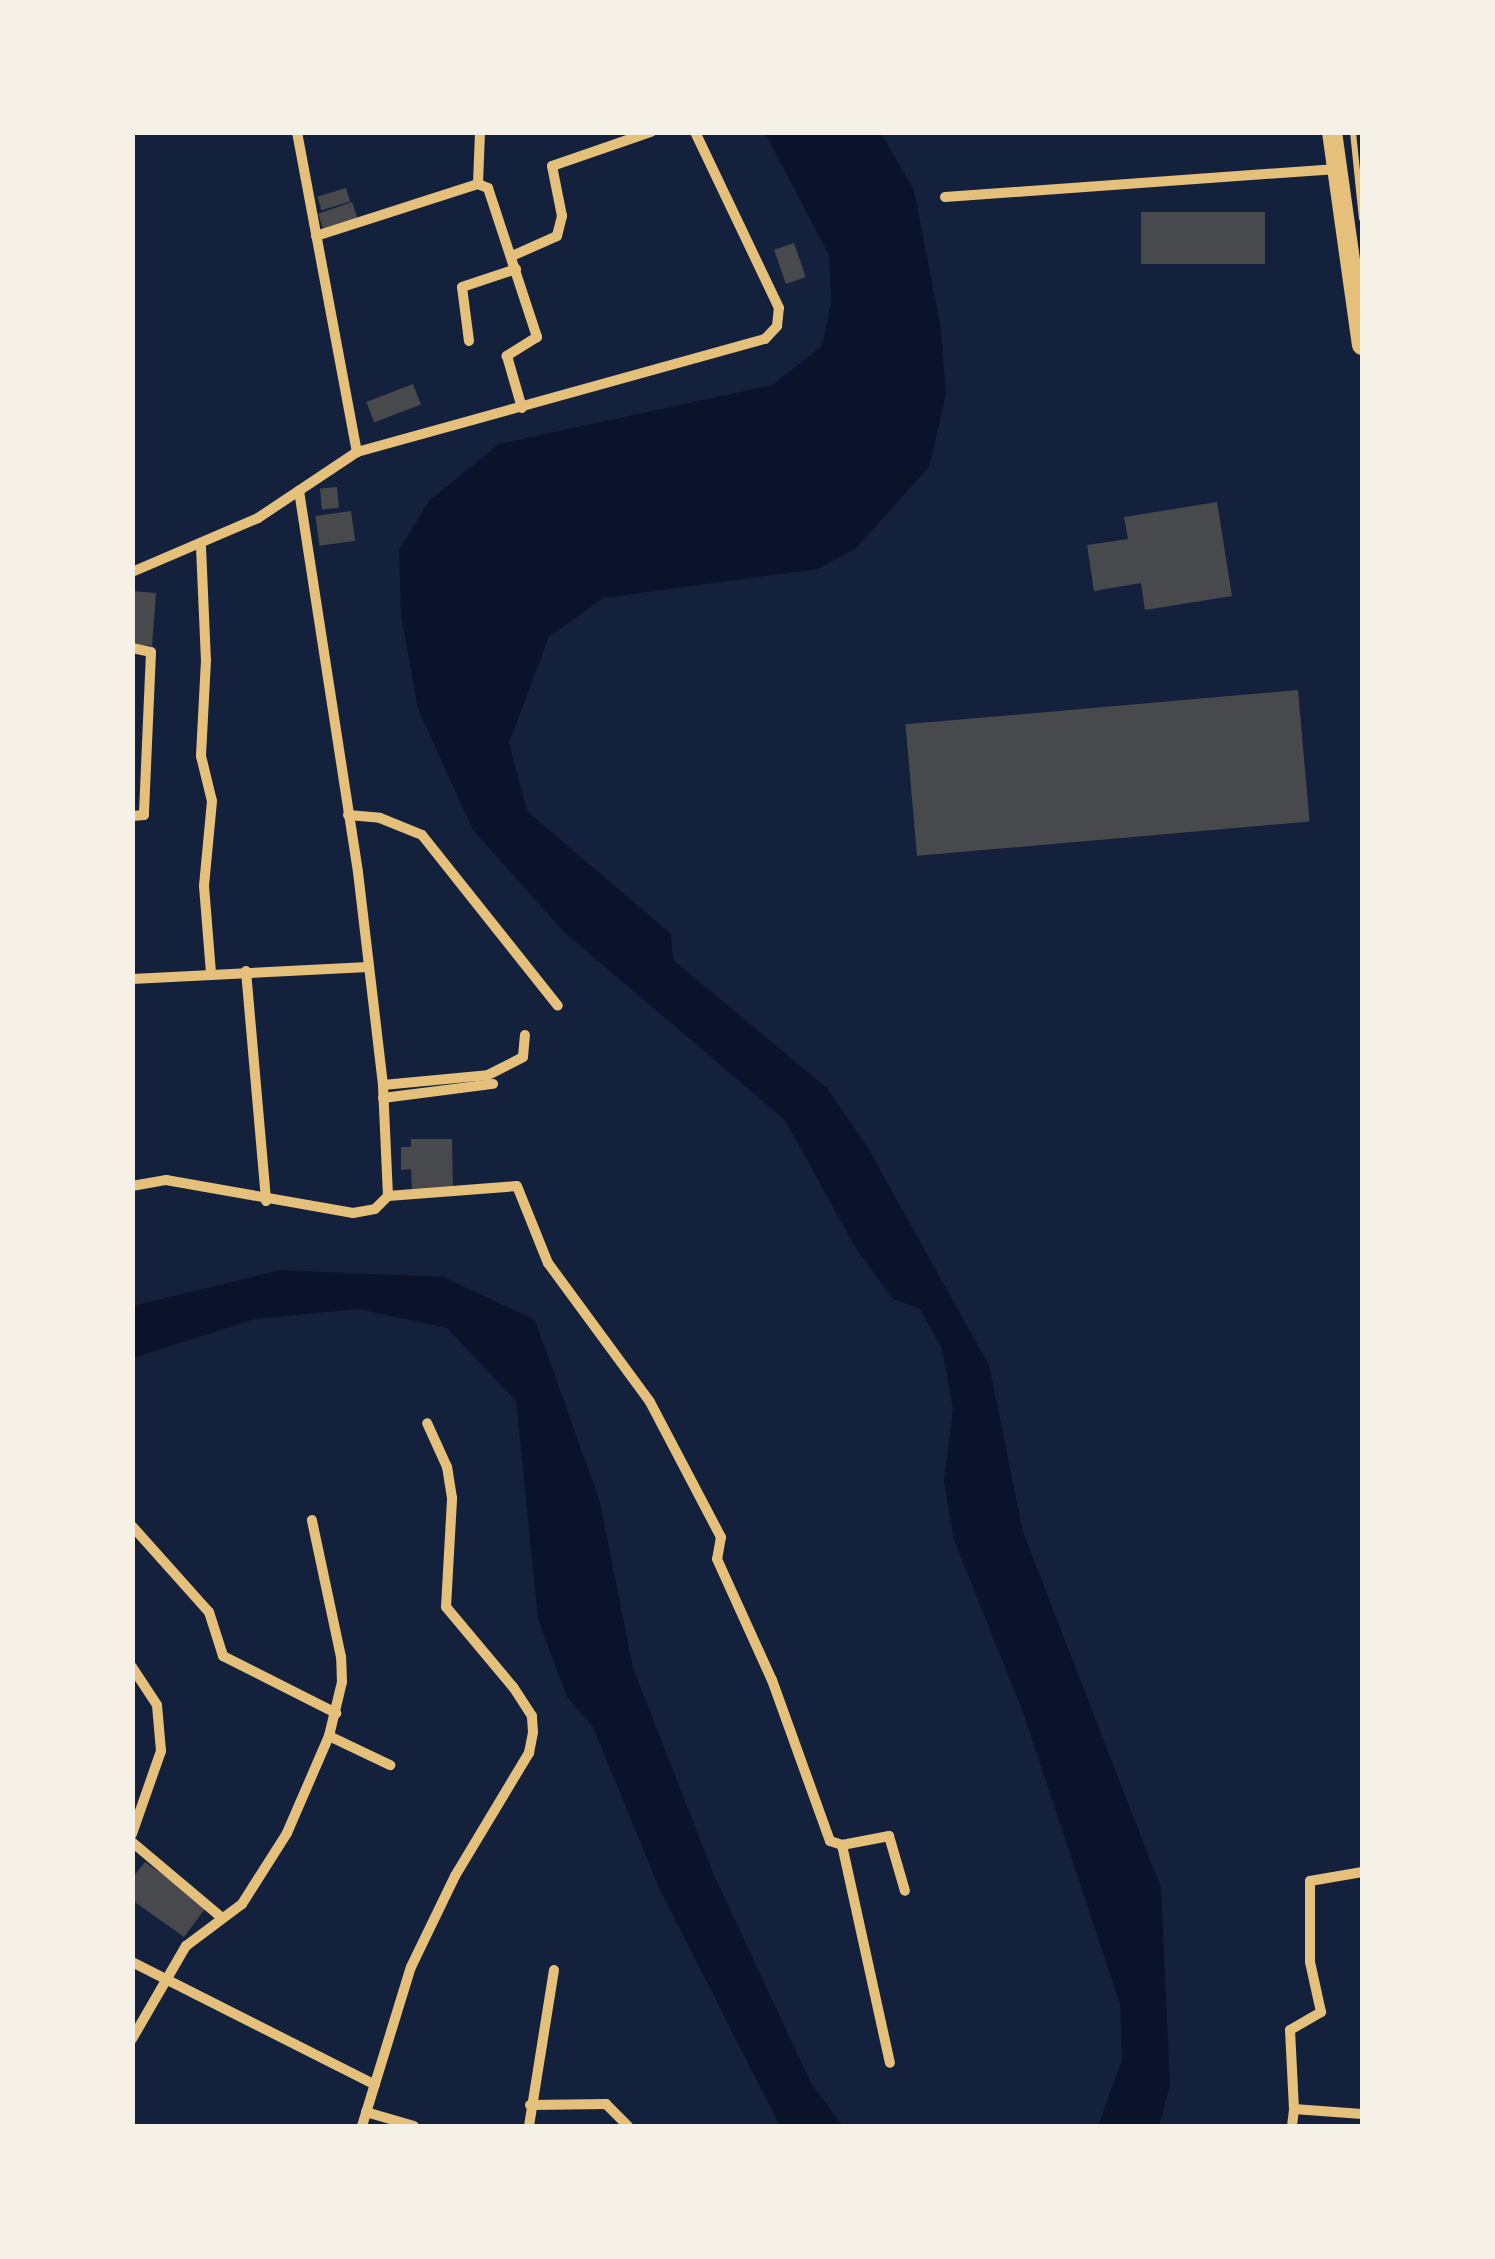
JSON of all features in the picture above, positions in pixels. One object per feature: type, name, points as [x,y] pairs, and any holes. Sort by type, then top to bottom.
[{"type":"main road","points":[[1332,132],[1362,345]]},
{"type":"street","points":[[298,132],[357,452]]},
{"type":"street","points":[[478,184],[480,132]]},
{"type":"street","points":[[512,256],[557,236],[562,216],[552,166],[651,132]]},
{"type":"street","points":[[132,572],[201,547],[299,492],[357,452],[765,339],[778,326],[779,308],[695,132]]},
{"type":"street","points":[[945,197],[1337,169]]},
{"type":"street","points":[[316,236],[478,184],[488,188],[537,337],[509,351],[522,408]]},
{"type":"street","points":[[469,341],[462,287],[516,269]]},
{"type":"street","points":[[299,492],[368,966],[383,1085],[388,1196]]},
{"type":"street","points":[[201,547],[206,660],[201,756],[212,801],[204,886],[212,974]]},
{"type":"street","points":[[132,648],[152,652],[144,815],[132,816]]},
{"type":"street","points":[[348,815],[380,818],[422,835],[558,1006]]},
{"type":"street","points":[[132,979],[368,966]]},
{"type":"street","points":[[246,972],[266,1201]]},
{"type":"street","points":[[383,1085],[488,1075],[524,1057],[526,1035]]},
{"type":"street","points":[[383,1098],[493,1084]]},
{"type":"street","points":[[132,1186],[166,1180],[266,1201],[353,1213],[375,1209],[388,1196],[517,1186],[548,1263],[650,1402],[721,1538],[718,1559],[772,1680],[830,1841],[842,1845],[888,1836],[905,1891]]},
{"type":"street","points":[[362,2126],[411,1968],[455,1876],[530,1753],[534,1732],[532,1716],[513,1688],[446,1607],[452,1498],[447,1466],[427,1423]]},
{"type":"street","points":[[132,2039],[186,1946],[220,1916],[242,1904],[288,1833],[336,1713],[341,1656],[312,1520]]},
{"type":"street","points":[[132,1526],[209,1612],[223,1656],[336,1713]]},
{"type":"street","points":[[132,1667],[157,1705],[162,1751],[132,1834]]},
{"type":"street","points":[[328,1736],[390,1765]]},
{"type":"street","points":[[132,1842],[220,1916]]},
{"type":"street","points":[[842,1845],[890,2063]]},
{"type":"street","points":[[1292,2126],[1290,2030],[1321,2012],[1310,1962],[1309,1884],[1312,1878],[1362,1872]]},
{"type":"street","points":[[132,1962],[375,2084]]},
{"type":"street","points":[[530,2126],[530,2106],[554,1970]]},
{"type":"street","points":[[530,2106],[606,2104],[628,2126]]},
{"type":"street","points":[[1294,2110],[1362,2114]]},
{"type":"street","points":[[366,2112],[414,2126]]},
{"type":"lane","points":[[1353,132],[1362,219]]},
{"type":"water","points":[[765,133],[881,133],[914,190],[941,329],[946,394],[929,467],[855,549],[818,569],[603,598],[549,637],[509,743],[527,811],[671,934],[673,960],[827,1088],[868,1148],[989,1365],[1023,1532],[1161,1888],[1170,2085],[1159,2126],[1098,2126],[1122,2060],[1120,2004],[1023,1712],[954,1540],[944,1481],[953,1409],[942,1349],[920,1309],[893,1299],[855,1247],[785,1120],[564,932],[473,830],[418,709],[401,615],[399,550],[429,501],[499,444],[772,385],[822,346],[831,303],[829,255]]},
{"type":"water","points":[[280,1270],[444,1277],[535,1320],[600,1502],[633,1668],[714,1875],[812,2085],[843,2126],[779,2124],[660,1890],[593,1727],[567,1697],[538,1619],[516,1401],[447,1328],[358,1309],[255,1319],[133,1358],[133,1306]]},
{"type":"building","points":[[346,188],[350,201],[321,210],[317,197]]},
{"type":"building","points":[[352,202],[358,219],[324,231],[318,214]]},
{"type":"building","points":[[1141,212],[1265,212],[1265,264],[1141,264]]},
{"type":"building","points":[[794,243],[806,277],[786,284],[774,250]]},
{"type":"building","points":[[413,384],[421,405],[374,422],[366,402]]},
{"type":"building","points":[[337,487],[339,508],[322,509],[320,488]]},
{"type":"building","points":[[1217,502],[1232,596],[1145,610],[1141,583],[1094,591],[1087,545],[1128,539],[1124,517]]},
{"type":"building","points":[[351,511],[355,541],[320,546],[315,516]]},
{"type":"building","points":[[132,591],[156,593],[152,646],[132,644]]},
{"type":"building","points":[[1298,690],[1310,821],[917,856],[905,724]]},
{"type":"building","points":[[411,1139],[452,1139],[453,1193],[412,1194],[411,1169],[401,1170],[401,1147],[411,1147]]},
{"type":"building","points":[[145,1862],[207,1906],[184,1937],[132,1900],[132,1878]]}]
